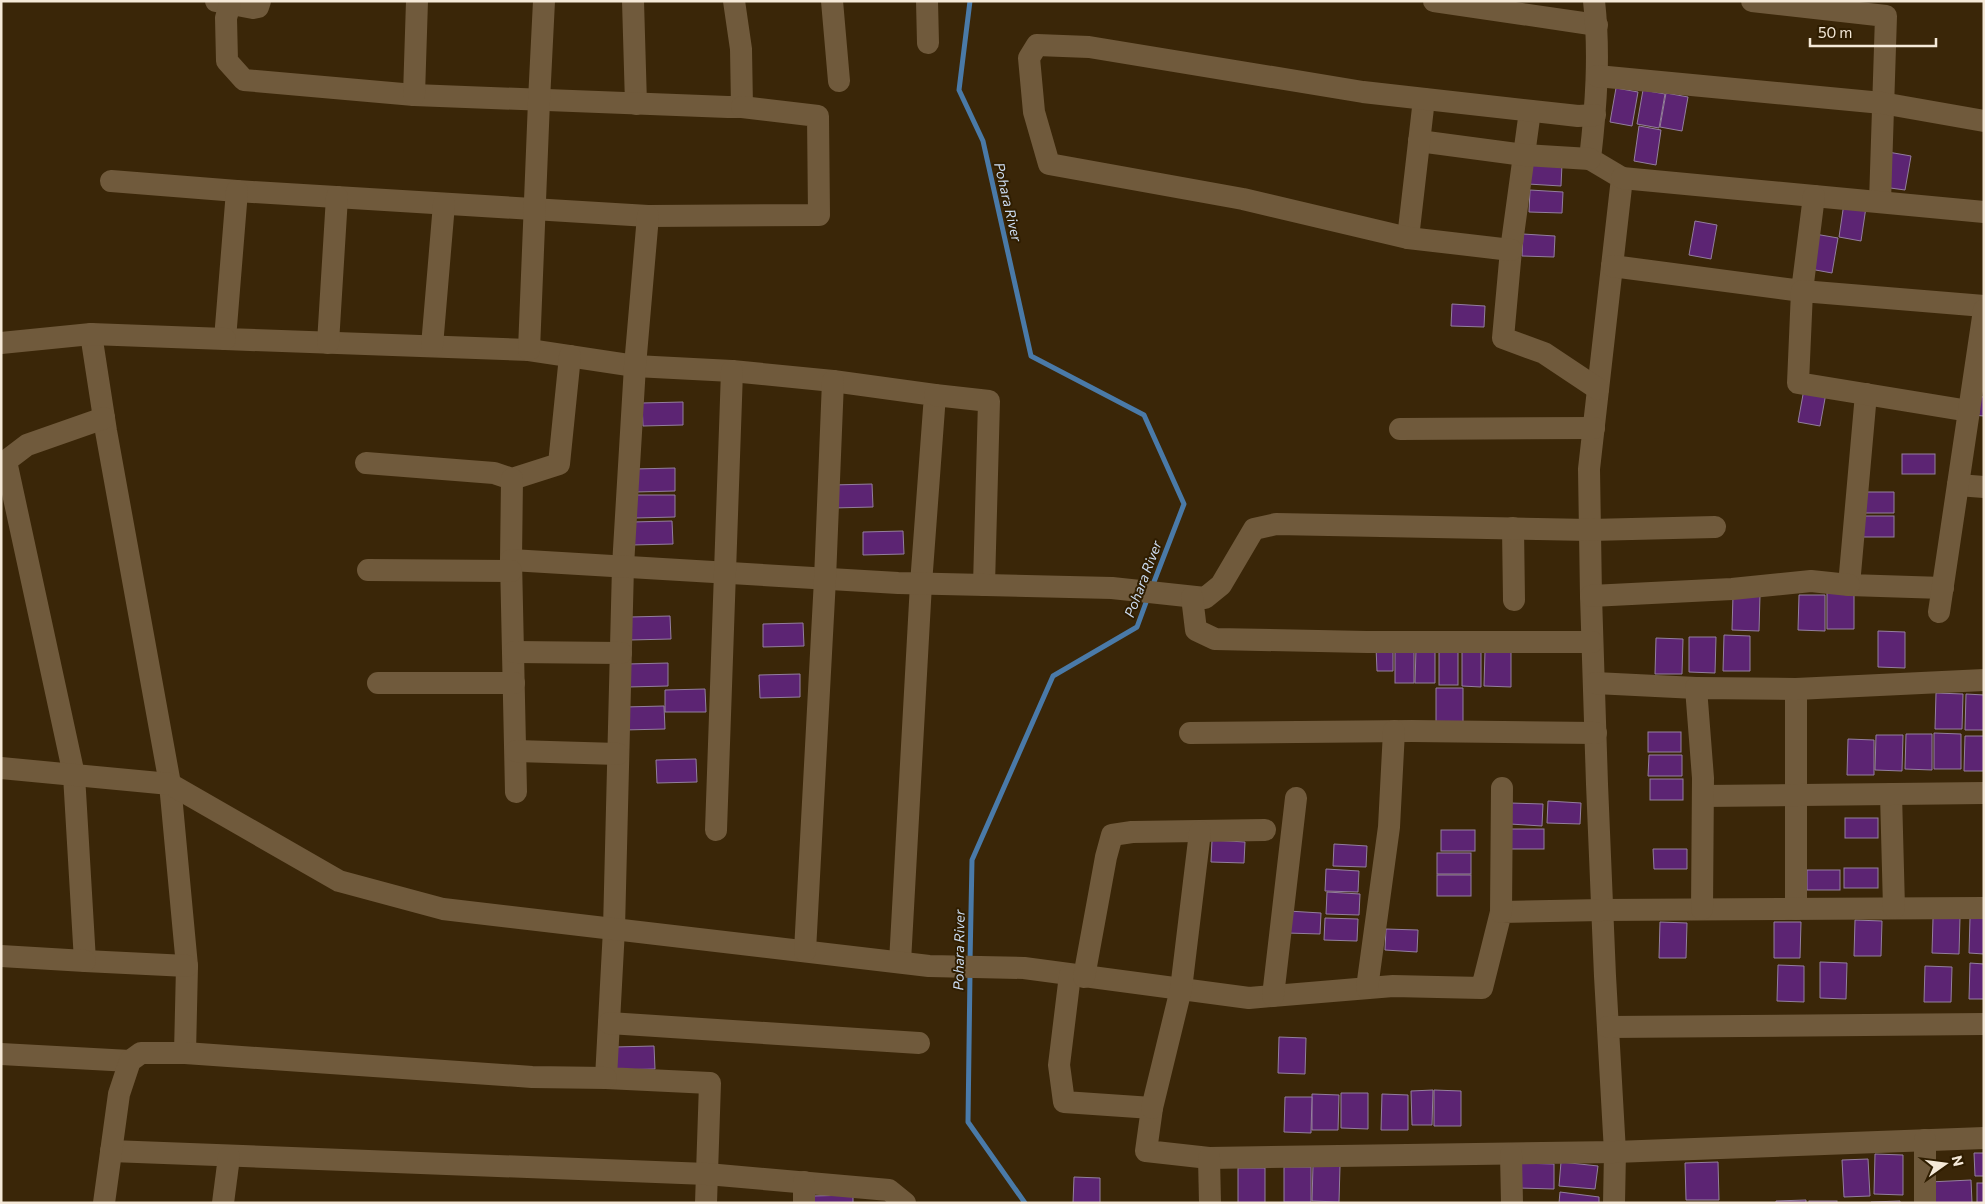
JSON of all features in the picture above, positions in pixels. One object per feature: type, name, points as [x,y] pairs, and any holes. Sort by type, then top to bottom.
[{"type":"street","points":[[112,181],[238,191],[648,216],[819,215],[818,116],[742,107],[414,95],[244,80],[227,61],[226,18],[222,3],[253,8],[258,7],[260,1]]},
{"type":"street","points":[[414,95],[417,1]]},
{"type":"street","points":[[529,350],[544,1]]},
{"type":"street","points":[[633,1],[636,104]]},
{"type":"street","points":[[734,1],[741,49],[742,107]]},
{"type":"street","points":[[832,1],[839,81]]},
{"type":"street","points":[[927,1],[928,42]]},
{"type":"street","points":[[1434,1],[1597,25]]},
{"type":"street","points":[[1590,159],[1597,76],[1597,25],[1594,1]]},
{"type":"street","points":[[1752,1],[1886,16],[1880,202]]},
{"type":"street","points":[[1511,250],[1408,238],[1243,199],[1049,164],[1034,112],[1029,58],[1037,45],[1090,47],[1363,92],[1578,116],[1595,115]]},
{"type":"street","points":[[1597,76],[1882,103],[1984,121]]},
{"type":"street","points":[[1408,238],[1424,99]]},
{"type":"street","points":[[1530,111],[1511,250],[1503,338],[1544,353],[1598,389]]},
{"type":"street","points":[[1419,141],[1524,155],[1590,159],[1622,178],[1984,212]]},
{"type":"street","points":[[1614,1203],[1615,1152],[1602,910],[1592,642],[1589,469],[1622,178]]},
{"type":"street","points":[[225,339],[238,191]]},
{"type":"street","points":[[1814,196],[1802,290],[1798,383],[1969,410]]},
{"type":"street","points":[[328,343],[337,197]]},
{"type":"street","points":[[432,346],[444,204]]},
{"type":"street","points":[[606,1078],[614,929],[623,566],[635,366],[648,216]]},
{"type":"street","points":[[1612,266],[1802,290],[1984,306]]},
{"type":"street","points":[[1940,612],[1984,310]]},
{"type":"street","points":[[91,334],[104,418],[170,784],[187,966],[185,1053]]},
{"type":"street","points":[[1,343],[91,334],[529,350],[635,366],[732,371],[833,381],[989,401],[984,585]]},
{"type":"street","points":[[366,463],[494,473],[512,479],[559,464],[570,356]]},
{"type":"street","points":[[716,830],[732,371]]},
{"type":"street","points":[[805,951],[826,579],[833,381]]},
{"type":"street","points":[[1849,585],[1866,394]]},
{"type":"street","points":[[900,962],[921,584],[935,395]]},
{"type":"street","points":[[85,961],[74,775],[6,461],[27,444],[104,418]]},
{"type":"street","points":[[1400,429],[1594,428]]},
{"type":"street","points":[[512,479],[511,566],[516,792]]},
{"type":"street","points":[[1958,484],[1984,487]]},
{"type":"street","points":[[368,570],[511,566],[623,566],[921,584],[1112,588],[1205,598],[1221,585],[1254,529],[1276,524],[1590,530],[1715,528]]},
{"type":"street","points":[[1513,528],[1514,600]]},
{"type":"street","points":[[1591,596],[1732,588],[1811,581],[1849,585],[1943,588]]},
{"type":"street","points":[[1185,596],[1196,630],[1214,639],[1367,642],[1592,642]]},
{"type":"street","points":[[514,652],[621,653]]},
{"type":"street","points":[[1595,683],[1696,688],[1796,688],[1984,680]]},
{"type":"street","points":[[378,683],[514,683]]},
{"type":"street","points":[[1696,688],[1703,796],[1702,909]]},
{"type":"street","points":[[1796,688],[1796,909]]},
{"type":"street","points":[[1190,733],[1394,731],[1596,733]]},
{"type":"street","points":[[1368,988],[1389,827],[1394,731]]},
{"type":"street","points":[[516,751],[618,754]]},
{"type":"street","points":[[1,768],[170,784],[339,881],[444,909],[929,966],[1024,968],[1249,998],[1393,986],[1482,988],[1501,912],[1502,788]]},
{"type":"street","points":[[1703,796],[1984,793]]},
{"type":"street","points":[[1891,794],[1894,908]]},
{"type":"street","points":[[1273,996],[1296,798]]},
{"type":"street","points":[[1152,1108],[1064,1102],[1059,1065],[1077,976],[1112,835],[1132,832],[1265,830]]},
{"type":"street","points":[[1200,832],[1181,989],[1152,1108],[1146,1151],[1209,1158],[1511,1154],[1615,1152],[1984,1138]]},
{"type":"street","points":[[1501,912],[1984,908]]},
{"type":"street","points":[[1,956],[187,966]]},
{"type":"street","points":[[609,1023],[919,1043]]},
{"type":"street","points":[[1608,1027],[1984,1024]]},
{"type":"street","points":[[104,1203],[119,1094],[130,1061],[141,1053],[185,1053],[532,1077],[606,1078],[710,1084],[706,1203]]},
{"type":"street","points":[[1,1054],[130,1061]]},
{"type":"street","points":[[1925,1140],[1925,1203]]},
{"type":"street","points":[[111,1151],[707,1174],[804,1192],[889,1190],[904,1203]]},
{"type":"street","points":[[1511,1154],[1512,1203]]},
{"type":"street","points":[[223,1203],[229,1157]]},
{"type":"street","points":[[1209,1158],[1210,1203]]},
{"type":"building","points":[[1616,88],[1638,92],[1632,126],[1610,122]]},
{"type":"building","points":[[1643,90],[1665,94],[1659,128],[1637,124]]},
{"type":"building","points":[[1666,93],[1688,97],[1682,131],[1660,127]]},
{"type":"building","points":[[1639,126],[1661,130],[1656,165],[1634,161]]},
{"type":"building","points":[[1888,152],[1911,156],[1905,190],[1883,187]]},
{"type":"building","points":[[1529,163],[1562,164],[1561,186],[1528,184]]},
{"type":"building","points":[[1530,190],[1563,192],[1562,213],[1529,212]]},
{"type":"building","points":[[1844,203],[1866,207],[1861,241],[1839,237]]},
{"type":"building","points":[[1695,221],[1717,225],[1711,259],[1689,255]]},
{"type":"building","points":[[1523,234],[1555,236],[1554,257],[1522,256]]},
{"type":"building","points":[[1815,234],[1838,238],[1832,273],[1810,269]]},
{"type":"building","points":[[1452,304],[1485,306],[1484,327],[1451,326]]},
{"type":"building","points":[[1804,389],[1826,393],[1820,426],[1798,422]]},
{"type":"building","points":[[1973,396],[1984,397],[1984,416],[1972,415]]},
{"type":"building","points":[[683,402],[683,425],[643,426],[642,403]]},
{"type":"building","points":[[1902,454],[1935,454],[1935,474],[1902,474]]},
{"type":"building","points":[[675,468],[675,491],[635,492],[634,469]]},
{"type":"building","points":[[872,484],[873,507],[833,508],[832,485]]},
{"type":"building","points":[[1860,492],[1894,492],[1894,513],[1861,513]]},
{"type":"building","points":[[634,495],[675,495],[675,517],[635,518]]},
{"type":"building","points":[[1860,516],[1894,516],[1894,537],[1860,537]]},
{"type":"building","points":[[672,521],[673,544],[632,545],[632,522]]},
{"type":"building","points":[[903,531],[904,554],[863,555],[863,532]]},
{"type":"building","points":[[1827,593],[1854,594],[1854,629],[1827,629]]},
{"type":"building","points":[[1733,595],[1760,595],[1759,631],[1732,630]]},
{"type":"building","points":[[1799,595],[1825,595],[1825,631],[1798,630]]},
{"type":"building","points":[[670,616],[671,639],[630,640],[630,617]]},
{"type":"building","points":[[803,623],[804,646],[763,647],[763,624]]},
{"type":"building","points":[[1878,631],[1905,632],[1905,668],[1878,667]]},
{"type":"building","points":[[1724,635],[1750,636],[1750,671],[1723,671]]},
{"type":"building","points":[[1689,637],[1716,637],[1715,673],[1689,672]]},
{"type":"building","points":[[1656,638],[1683,639],[1682,674],[1655,674]]},
{"type":"building","points":[[1376,647],[1393,647],[1393,671],[1377,671]]},
{"type":"building","points":[[1395,648],[1414,648],[1414,683],[1395,683]]},
{"type":"building","points":[[1416,649],[1435,649],[1435,683],[1415,683]]},
{"type":"building","points":[[1439,651],[1458,651],[1458,685],[1439,685]]},
{"type":"building","points":[[1485,651],[1511,651],[1511,687],[1484,686]]},
{"type":"building","points":[[1462,652],[1481,652],[1481,687],[1462,686]]},
{"type":"building","points":[[668,663],[668,686],[628,687],[627,664]]},
{"type":"building","points":[[800,674],[800,697],[760,698],[759,675]]},
{"type":"building","points":[[1436,688],[1463,688],[1463,724],[1436,723]]},
{"type":"building","points":[[705,689],[706,712],[665,712],[665,690]]},
{"type":"building","points":[[1936,693],[1963,694],[1962,729],[1935,729]]},
{"type":"building","points":[[1966,694],[1984,695],[1984,730],[1965,730]]},
{"type":"building","points":[[664,706],[665,729],[624,730],[624,707]]},
{"type":"building","points":[[1648,732],[1681,732],[1681,752],[1648,752]]},
{"type":"building","points":[[1934,733],[1961,734],[1961,769],[1934,769]]},
{"type":"building","points":[[1906,734],[1932,734],[1932,770],[1905,769]]},
{"type":"building","points":[[1876,735],[1903,735],[1902,771],[1875,770]]},
{"type":"building","points":[[1965,736],[1984,736],[1984,771],[1964,771]]},
{"type":"building","points":[[1848,739],[1874,740],[1874,775],[1847,775]]},
{"type":"building","points":[[1649,755],[1682,755],[1682,776],[1648,776]]},
{"type":"building","points":[[696,759],[697,782],[657,783],[656,760]]},
{"type":"building","points":[[1650,779],[1683,779],[1683,800],[1650,800]]},
{"type":"building","points":[[1548,801],[1581,803],[1580,824],[1547,823]]},
{"type":"building","points":[[1510,803],[1543,804],[1542,826],[1510,824]]},
{"type":"building","points":[[1845,818],[1878,818],[1878,838],[1845,838]]},
{"type":"building","points":[[1510,829],[1544,829],[1544,849],[1510,849]]},
{"type":"building","points":[[1441,830],[1475,830],[1475,851],[1441,851]]},
{"type":"building","points":[[1212,840],[1245,842],[1244,863],[1211,862]]},
{"type":"building","points":[[1334,844],[1367,846],[1366,867],[1333,866]]},
{"type":"building","points":[[1653,849],[1687,849],[1687,869],[1654,869]]},
{"type":"building","points":[[1437,853],[1471,853],[1471,874],[1437,874]]},
{"type":"building","points":[[1844,868],[1878,868],[1878,888],[1844,888]]},
{"type":"building","points":[[1326,869],[1359,871],[1358,892],[1325,891]]},
{"type":"building","points":[[1807,870],[1840,870],[1840,890],[1807,890]]},
{"type":"building","points":[[1437,875],[1471,875],[1471,896],[1437,896]]},
{"type":"building","points":[[1327,892],[1360,894],[1359,915],[1326,914]]},
{"type":"building","points":[[1288,911],[1321,913],[1320,934],[1287,933]]},
{"type":"building","points":[[1325,918],[1358,919],[1357,941],[1324,940]]},
{"type":"building","points":[[1933,918],[1960,918],[1959,954],[1932,953]]},
{"type":"building","points":[[1970,918],[1984,918],[1984,954],[1969,953]]},
{"type":"building","points":[[1855,920],[1882,921],[1881,956],[1854,956]]},
{"type":"building","points":[[1660,922],[1687,923],[1686,958],[1659,958]]},
{"type":"building","points":[[1774,922],[1801,922],[1800,958],[1774,958]]},
{"type":"building","points":[[1386,929],[1418,930],[1417,952],[1385,950]]},
{"type":"building","points":[[1820,962],[1847,963],[1846,999],[1820,998]]},
{"type":"building","points":[[1970,963],[1984,964],[1984,999],[1969,999]]},
{"type":"building","points":[[1778,965],[1804,966],[1804,1002],[1777,1001]]},
{"type":"building","points":[[1925,966],[1952,967],[1951,1002],[1924,1002]]},
{"type":"building","points":[[1279,1037],[1306,1038],[1305,1074],[1278,1073]]},
{"type":"building","points":[[654,1046],[655,1069],[615,1070],[614,1047]]},
{"type":"building","points":[[1433,1090],[1432,1125],[1412,1125],[1411,1091]]},
{"type":"building","points":[[1434,1090],[1461,1091],[1461,1126],[1434,1126]]},
{"type":"building","points":[[1341,1093],[1368,1093],[1368,1129],[1341,1128]]},
{"type":"building","points":[[1312,1094],[1339,1095],[1338,1130],[1312,1130]]},
{"type":"building","points":[[1382,1094],[1408,1095],[1408,1130],[1381,1130]]},
{"type":"building","points":[[1285,1097],[1312,1097],[1311,1133],[1284,1132]]},
{"type":"building","points":[[1974,1153],[1984,1153],[1984,1176],[1975,1176]]},
{"type":"building","points":[[1875,1154],[1903,1155],[1903,1195],[1874,1194]]},
{"type":"building","points":[[1868,1159],[1870,1196],[1844,1197],[1842,1160]]},
{"type":"building","points":[[1561,1162],[1598,1166],[1595,1189],[1559,1186]]},
{"type":"building","points":[[1718,1162],[1719,1200],[1686,1200],[1685,1163]]},
{"type":"building","points":[[1518,1163],[1554,1164],[1554,1189],[1518,1188]]},
{"type":"building","points":[[1313,1166],[1340,1166],[1339,1202],[1312,1201]]},
{"type":"building","points":[[1284,1167],[1311,1167],[1311,1202],[1284,1202]]},
{"type":"building","points":[[1238,1168],[1265,1168],[1265,1203],[1238,1203]]},
{"type":"building","points":[[1074,1177],[1100,1178],[1100,1203],[1073,1203]]},
{"type":"building","points":[[1971,1180],[1972,1203],[1930,1203],[1929,1182]]},
{"type":"building","points":[[1977,1183],[1984,1183],[1984,1203],[1977,1203]]},
{"type":"building","points":[[1560,1192],[1599,1197],[1599,1203],[1559,1203]]},
{"type":"building","points":[[853,1195],[853,1203],[813,1203],[812,1196]]},
{"type":"building","points":[[1806,1200],[1806,1203],[1776,1203],[1776,1201]]},
{"type":"building","points":[[1809,1201],[1837,1201],[1837,1203],[1809,1203]]},
{"type":"building","points":[[1900,1201],[1900,1203],[1871,1203],[1871,1202]]},
{"type":"waterway","name":"Pohara River","points":[[970,1],[959,90],[983,141],[1031,356],[1144,415],[1184,504],[1152,587]]},
{"type":"waterway","name":"Pohara River","points":[[970,962],[972,860],[1053,676],[1137,627],[1148,597]]},
{"type":"waterway","name":"Pohara River","points":[[970,973],[968,1122],[1025,1203]]}]
